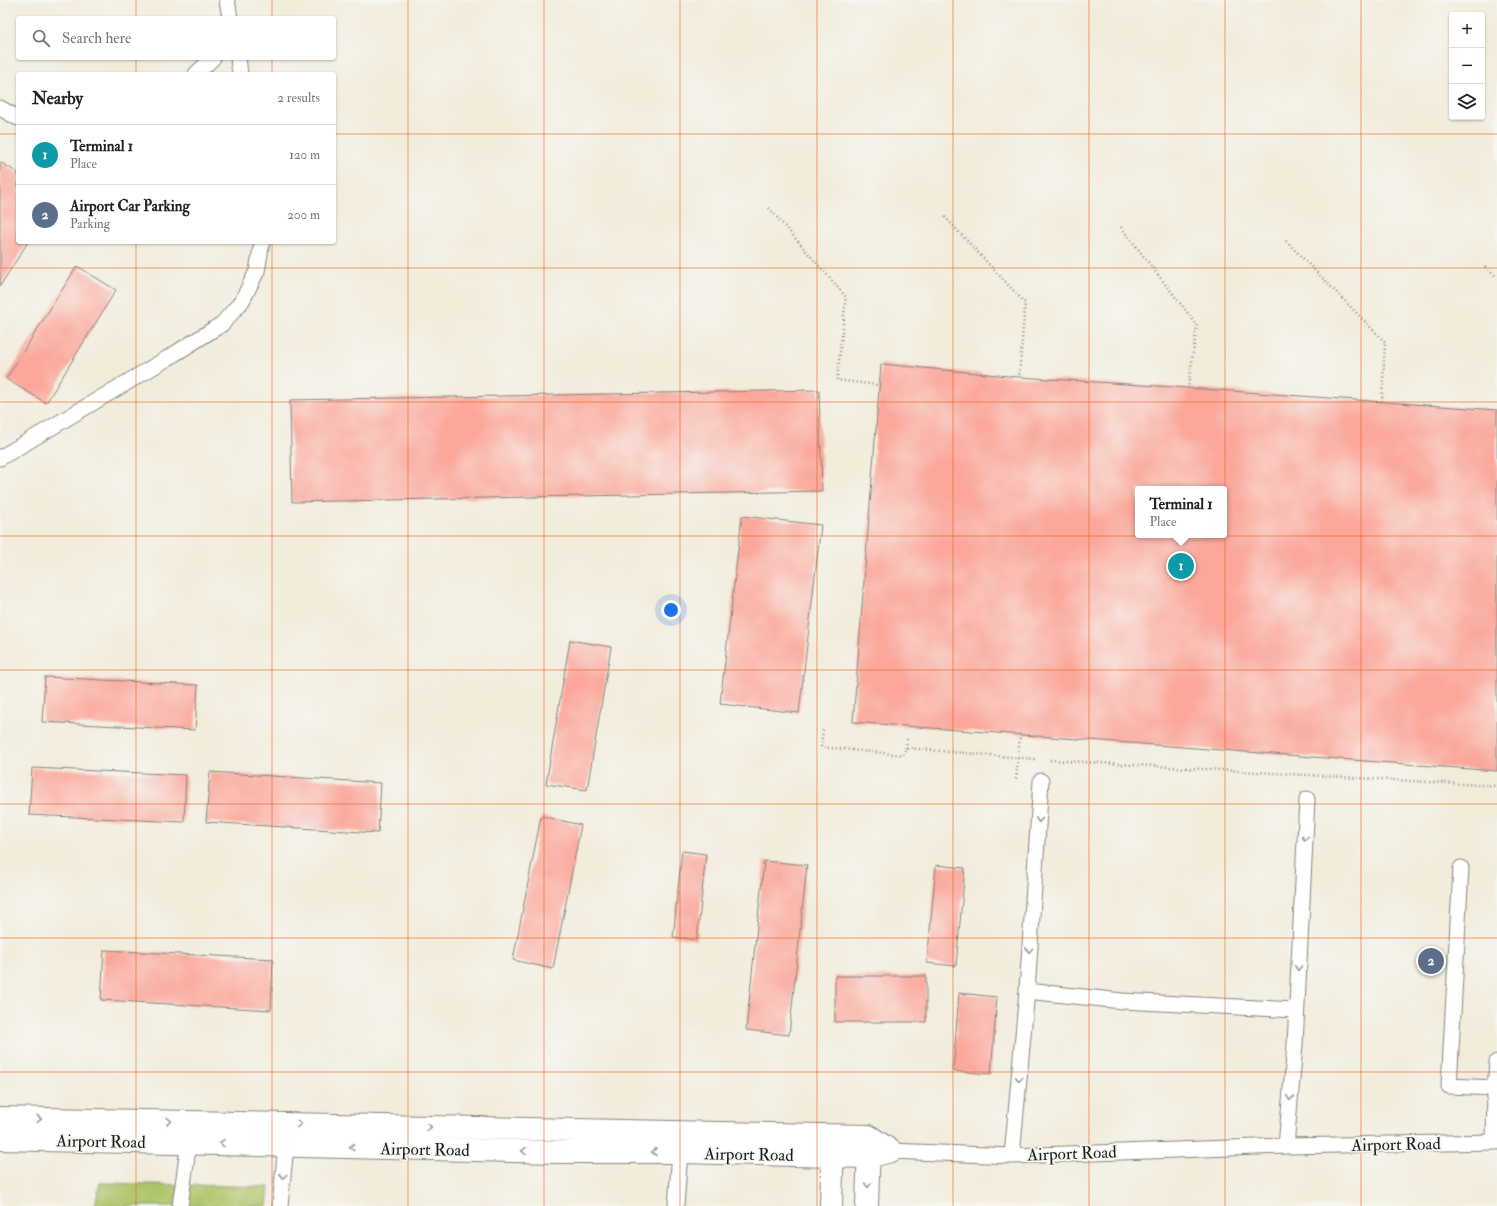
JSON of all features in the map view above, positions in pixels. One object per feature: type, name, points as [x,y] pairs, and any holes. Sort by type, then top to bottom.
[{"type":"main road","points":[[0,1118],[724,1144]]},
{"type":"main road","name":"Airport Road","points":[[0,1139],[189,1142],[286,1146],[559,1152],[680,1152],[724,1144],[868,1147]]},
{"type":"main road","points":[[831,1206],[833,1146]]},
{"type":"main road","points":[[867,1206],[868,1147],[890,1151]]},
{"type":"lane","points":[[227,0],[230,16]]},
{"type":"lane","points":[[198,72],[211,60]]},
{"type":"lane","points":[[238,60],[240,72]]},
{"type":"lane","points":[[0,108],[16,117]]},
{"type":"lane","points":[[0,458],[168,358],[222,324],[242,301],[257,271],[262,244]]},
{"type":"lane","points":[[1012,1156],[1027,991],[1041,781]]},
{"type":"lane","points":[[1286,1146],[1295,1045],[1307,799]]},
{"type":"lane","points":[[1461,868],[1449,1086],[1495,1088]]},
{"type":"lane","points":[[1027,991],[1122,1001],[1296,1010]]},
{"type":"lane","points":[[1496,1141],[1495,1088],[1497,1062]]},
{"type":"lane","name":"Airport Road","points":[[890,1151],[1012,1156],[1286,1146],[1496,1141]]},
{"type":"lane","points":[[180,1206],[189,1142]]},
{"type":"lane","points":[[280,1206],[286,1146]]},
{"type":"lane","points":[[676,1206],[680,1152]]},
{"type":"path","points":[[769,208],[846,297],[837,380],[878,385]]},
{"type":"path","points":[[945,217],[1025,303],[1019,377]]},
{"type":"path","points":[[1121,227],[1198,325],[1188,388]]},
{"type":"path","points":[[1286,241],[1385,342],[1382,401]]},
{"type":"path","points":[[1485,267],[1497,277]]},
{"type":"path","points":[[823,730],[821,747],[903,755],[906,748],[907,738]]},
{"type":"path","points":[[1016,779],[1020,735]]},
{"type":"path","points":[[906,748],[1041,759]]},
{"type":"path","points":[[1049,760],[1497,786]]},
{"type":"green space","points":[[100,1183],[269,1187],[267,1206],[95,1206]]},
{"type":"building","points":[[0,162],[16,172],[16,244],[27,244],[0,286]]},
{"type":"building","points":[[77,266],[116,290],[46,403],[6,379]]},
{"type":"building","points":[[881,364],[1019,377],[1497,410],[1497,771],[853,722]]},
{"type":"building","points":[[819,390],[822,491],[292,502],[290,400]]},
{"type":"building","points":[[742,516],[821,525],[799,713],[720,704]]},
{"type":"building","points":[[570,640],[611,647],[587,790],[546,784]]},
{"type":"building","points":[[45,677],[198,685],[195,730],[42,722]]},
{"type":"building","points":[[32,768],[186,775],[184,822],[29,815]]},
{"type":"building","points":[[210,772],[381,783],[378,833],[206,822]]},
{"type":"building","points":[[541,816],[581,825],[553,969],[513,960]]},
{"type":"building","points":[[682,851],[706,854],[697,940],[673,937]]},
{"type":"building","points":[[764,861],[807,865],[789,1035],[746,1030]]},
{"type":"building","points":[[936,865],[965,868],[956,966],[927,963]]},
{"type":"building","points":[[104,950],[273,959],[271,1010],[101,1000]]},
{"type":"building","points":[[835,976],[926,976],[926,1022],[835,1022]]},
{"type":"building","points":[[959,993],[997,997],[991,1074],[953,1071]]},
{"type":"place","name":"Terminal 1","points":[[1181,566]]},
{"type":"place","name":"Airport Car Parking","points":[[1431,961]]}]
